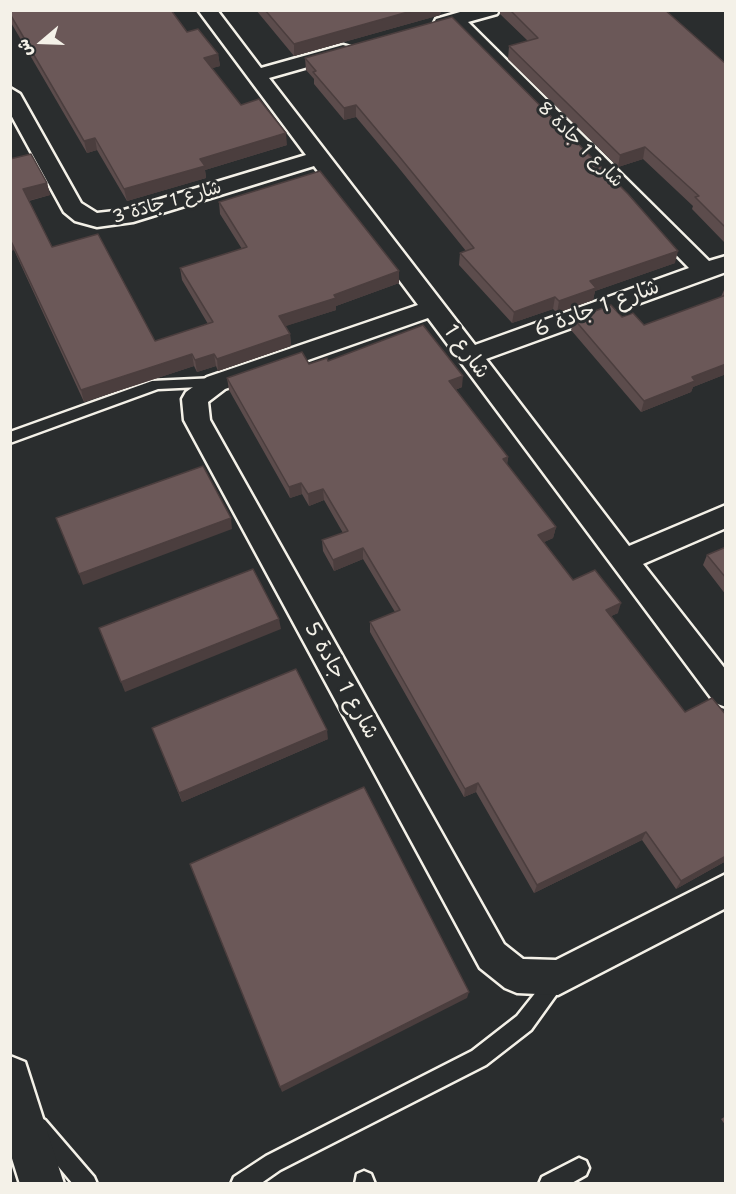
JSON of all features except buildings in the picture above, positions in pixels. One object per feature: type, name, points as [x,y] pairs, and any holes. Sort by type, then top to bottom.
[{"type":"highway","points":[[14,1091],[42,1184]]},
{"type":"street","name":"شارع 1","points":[[207,10],[726,694]]},
{"type":"street","points":[[423,29],[490,10]]},
{"type":"street","name":"شارع 1 جادة 8","points":[[456,20],[715,266]]},
{"type":"street","points":[[256,75],[356,47]]},
{"type":"street","name":"شارع 1 جادة 3","points":[[10,93],[72,207],[83,216],[97,220],[125,217],[319,158]]},
{"type":"street","name":"شارع 1 جادة 6","points":[[469,356],[715,266]]},
{"type":"street","name":"شارع 1 جادة 5","points":[[433,308],[216,383],[195,399],[197,420],[492,956],[516,976],[558,978]]},
{"type":"street","points":[[624,560],[726,516]]},
{"type":"street","points":[[558,978],[726,890]]},
{"type":"lane","points":[[10,438],[158,384],[216,383]]},
{"type":"lane","points":[[241,1184],[273,1163],[479,1058],[525,1023],[558,978]]},
{"type":"lane","points":[[14,1091],[87,1184]]},
{"type":"lane","points":[[549,1184],[579,1168]]}]
